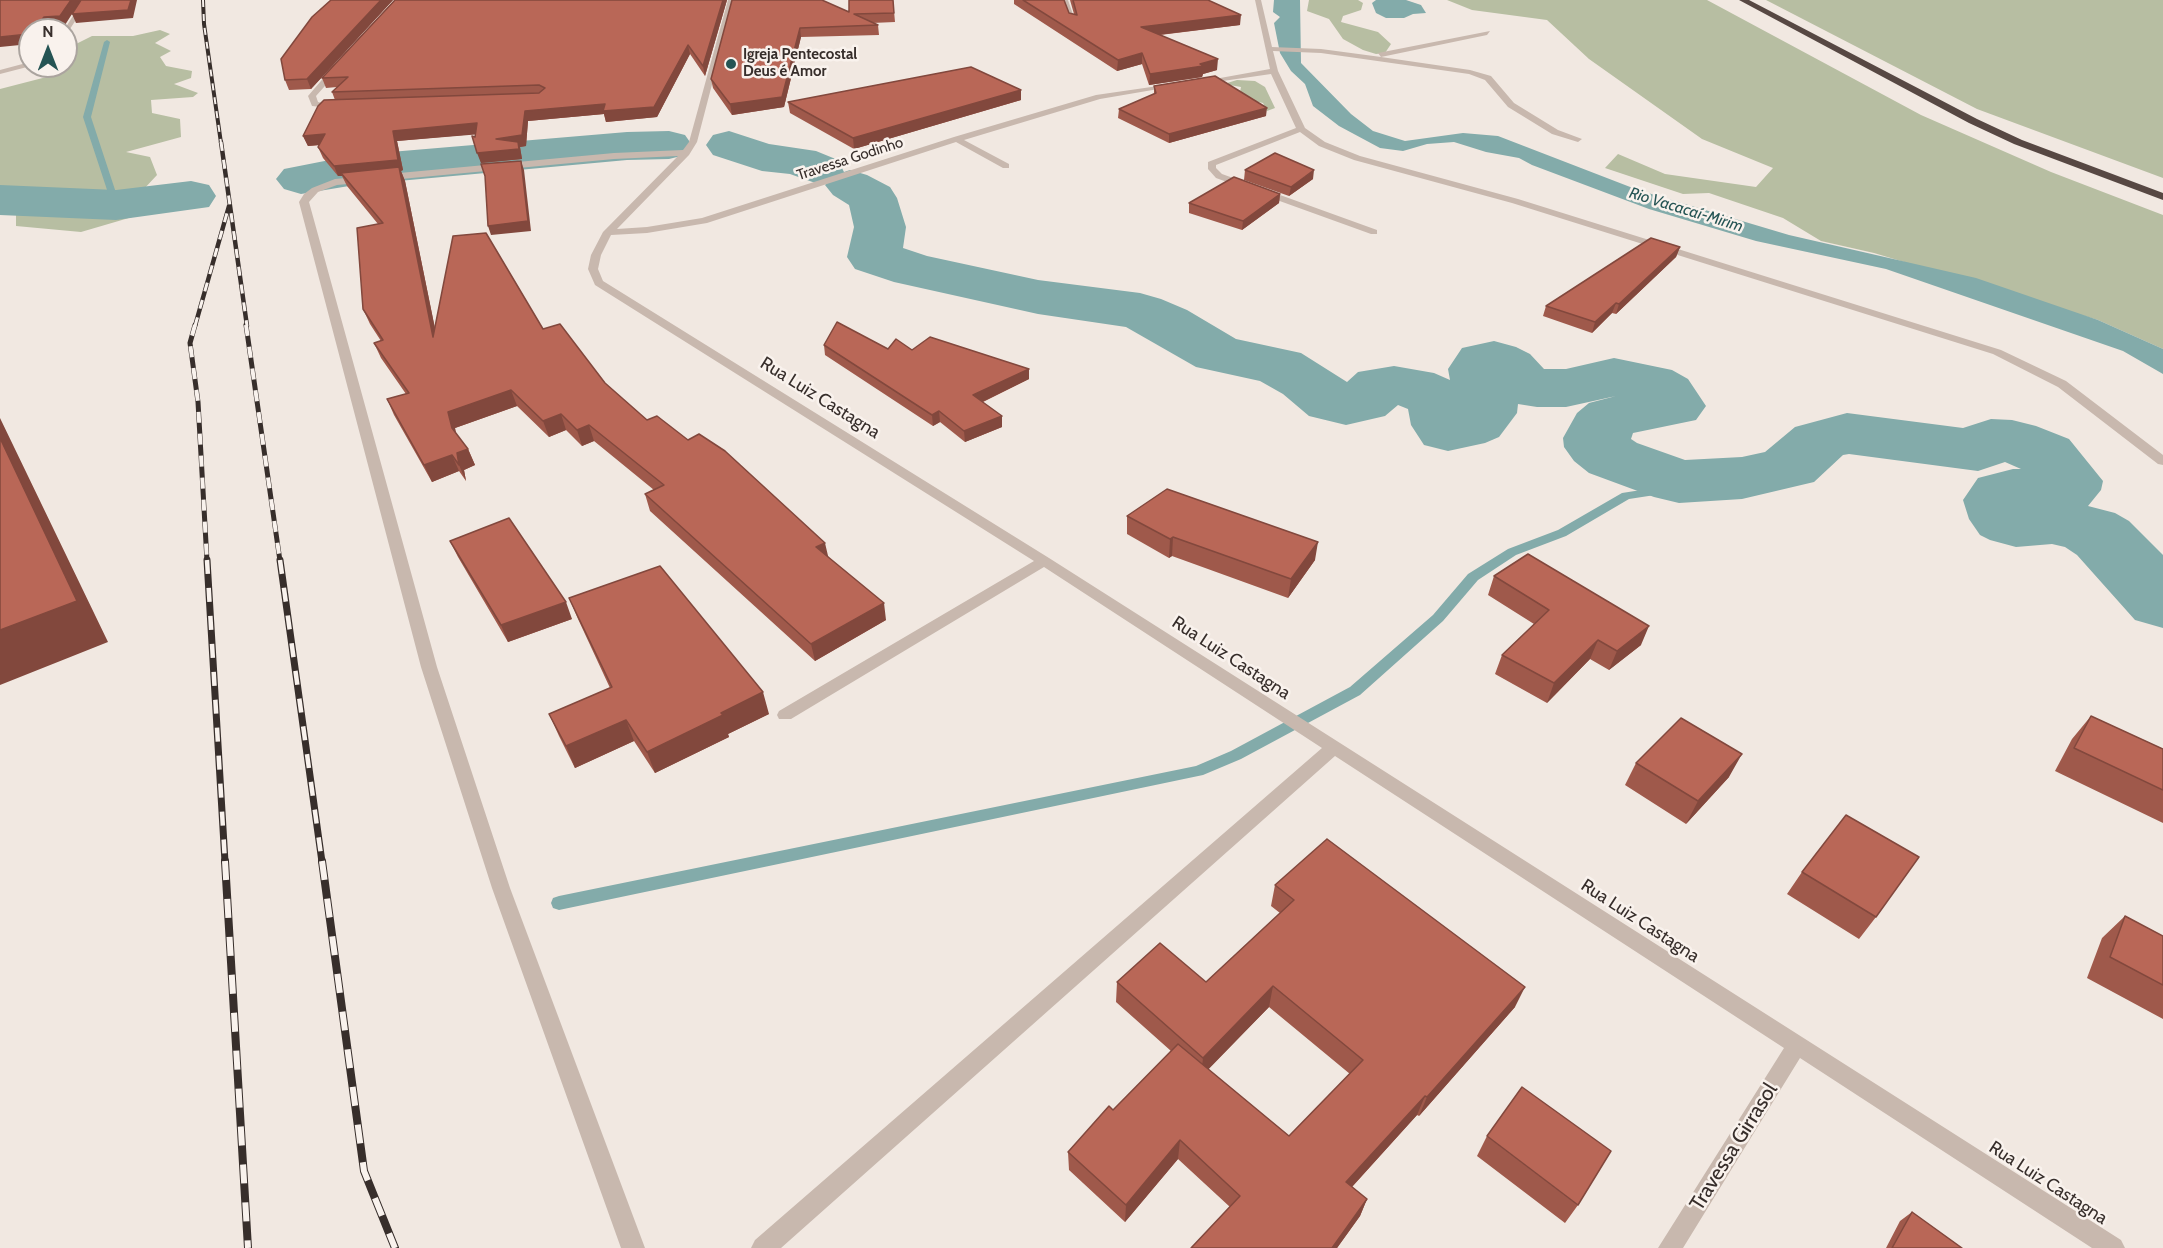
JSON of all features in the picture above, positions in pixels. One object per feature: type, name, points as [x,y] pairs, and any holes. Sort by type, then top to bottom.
[{"type":"highway","points":[[1743,0],[1973,121],[2074,164],[2163,197]]},
{"type":"street","points":[[75,18],[86,0]]},
{"type":"street","name":"Rua Luiz Castagna","points":[[731,0],[693,142],[686,153],[608,232],[596,255],[593,269],[599,283],[1044,561],[2113,1248]]},
{"type":"street","points":[[1065,0],[1074,22]]},
{"type":"street","points":[[1258,1],[1274,71],[1301,129],[1322,144],[1357,158],[1515,201],[1997,352],[2062,384],[2163,461]]},
{"type":"street","points":[[1370,58],[1486,33]]},
{"type":"street","points":[[1269,49],[1321,51],[1470,72],[1488,78],[1511,105],[1555,132],[1578,138]]},
{"type":"street","points":[[341,64],[312,96],[315,104],[323,107],[351,107]]},
{"type":"street","points":[[0,72],[18,67]]},
{"type":"street","points":[[1189,84],[1274,71]]},
{"type":"street","name":"Travessa Godinho","points":[[608,232],[647,230],[704,221],[957,138],[1099,97],[1179,85]]},
{"type":"street","points":[[1301,129],[1211,164],[1212,170],[1219,176],[1374,232]]},
{"type":"street","points":[[957,138],[1006,166]]},
{"type":"street","points":[[633,1248],[501,888],[429,667],[304,202],[307,196],[315,190],[335,182],[614,156],[686,153]]},
{"type":"street","points":[[785,715],[1044,561]]},
{"type":"street","points":[[763,1248],[1334,747]]},
{"type":"street","name":"Travessa Girrasol","points":[[1670,1248],[1797,1045]]},
{"type":"green space","points":[[1309,0],[1358,0],[1363,3],[1361,10],[1343,16],[1341,22],[1378,32],[1391,44],[1385,53],[1376,54],[1363,50],[1343,39],[1329,19],[1307,11]]},
{"type":"green space","points":[[1447,0],[1707,0],[1921,115],[2051,172],[2163,215],[2163,349],[2098,320],[1874,253],[1821,241],[1783,218],[1709,193],[1683,194],[1605,168],[1618,154],[1665,174],[1756,187],[1773,168],[1702,139],[1589,59],[1547,20],[1472,10]]},
{"type":"green space","points":[[1766,0],[2163,0],[2163,178],[1977,109]]},
{"type":"green space","points":[[160,30],[170,34],[155,43],[171,51],[160,57],[166,66],[192,71],[191,78],[174,84],[198,93],[193,97],[151,100],[152,113],[180,119],[181,137],[126,152],[150,157],[157,175],[143,190],[181,187],[190,193],[180,203],[81,232],[16,226],[16,212],[0,213],[0,89],[43,78],[78,78],[78,43],[92,36],[133,36]]},
{"type":"green space","points":[[1237,80],[1255,81],[1265,87],[1275,108],[1267,111],[1263,103],[1239,97],[1241,87],[1224,84]]},
{"type":"water","name":"Rio Vacacaí-Mirim","points":[[1274,0],[1300,0],[1301,63],[1351,114],[1373,131],[1405,141],[1463,133],[1498,136],[1638,190],[1789,235],[1976,278],[2098,320],[2163,349],[2163,374],[2123,351],[1886,269],[1756,241],[1649,209],[1519,158],[1486,152],[1454,142],[1427,144],[1403,151],[1380,148],[1339,126],[1313,106],[1305,84],[1291,71],[1280,53],[1274,23],[1280,17],[1273,12]]},
{"type":"water","points":[[1376,0],[1406,0],[1421,5],[1426,13],[1413,14],[1404,18],[1386,18],[1376,13],[1372,3]]},
{"type":"building","points":[[0,0],[71,0],[60,16],[18,18],[18,35],[0,37]]},
{"type":"building","points":[[81,0],[131,0],[128,10],[72,14]]},
{"type":"building","points":[[331,0],[381,0],[307,79],[285,80],[281,59],[312,17]]},
{"type":"building","points":[[395,0],[723,0],[703,66],[688,45],[654,107],[603,111],[605,104],[525,111],[522,135],[496,139],[518,142],[519,149],[477,153],[472,136],[475,137],[477,123],[393,131],[398,160],[334,166],[318,147],[325,134],[303,136],[318,106],[324,100],[539,93],[545,88],[539,85],[332,92],[348,77],[322,78]]},
{"type":"building","points":[[732,0],[822,0],[849,12],[849,0],[893,0],[894,13],[854,14],[878,25],[800,28],[782,97],[730,104],[711,79]]},
{"type":"building","points":[[1023,0],[1064,0],[1069,13],[1077,15],[1073,0],[1208,0],[1241,15],[1141,27],[1218,59],[1200,64],[1203,66],[1150,74],[1142,53],[1118,60]]},
{"type":"building","points":[[971,67],[1021,90],[853,138],[788,102]]},
{"type":"building","points":[[1215,76],[1267,108],[1169,134],[1119,109],[1156,93],[1154,86]]},
{"type":"building","points":[[1275,153],[1314,170],[1291,187],[1245,170]]},
{"type":"building","points":[[521,161],[528,221],[488,226],[485,176],[481,164]]},
{"type":"building","points":[[399,167],[433,337],[453,236],[486,233],[543,329],[560,324],[605,383],[647,420],[657,416],[688,440],[699,434],[725,451],[825,543],[816,547],[884,603],[811,644],[645,494],[664,485],[589,425],[577,430],[561,414],[543,421],[511,390],[448,412],[452,428],[468,449],[457,453],[459,465],[452,455],[424,465],[387,399],[409,393],[374,343],[383,340],[363,309],[357,228],[383,223],[341,173]]},
{"type":"building","points":[[1234,177],[1280,194],[1243,221],[1189,203]]},
{"type":"building","points":[[1651,238],[1680,247],[1619,304],[1616,303],[1595,322],[1546,306]]},
{"type":"building","points":[[837,322],[888,349],[896,339],[912,350],[930,337],[1029,369],[973,395],[1002,416],[964,431],[939,411],[932,415],[824,345]]},
{"type":"building","points":[[0,438],[77,601],[0,630]]},
{"type":"building","points":[[1167,489],[1318,542],[1291,579],[1173,537],[1170,539],[1127,516]]},
{"type":"building","points":[[509,518],[566,602],[501,625],[450,541]]},
{"type":"building","points":[[1528,554],[1649,626],[1617,651],[1598,640],[1554,683],[1502,655],[1549,610],[1494,576]]},
{"type":"building","points":[[660,566],[763,692],[721,713],[723,715],[647,752],[626,720],[566,746],[549,714],[612,687],[569,598]]},
{"type":"building","points":[[2091,716],[2163,749],[2163,790],[2074,748]]},
{"type":"building","points":[[1681,718],[1742,754],[1698,801],[1636,763]]},
{"type":"building","points":[[1846,815],[1919,857],[1876,917],[1802,872]]},
{"type":"building","points":[[1327,839],[1525,987],[1427,1097],[1425,1096],[1346,1182],[1367,1199],[1332,1248],[1191,1248],[1240,1196],[1180,1140],[1126,1205],[1068,1152],[1109,1106],[1113,1110],[1178,1044],[1289,1136],[1363,1060],[1273,986],[1203,1058],[1117,982],[1160,943],[1206,982],[1294,900],[1275,885]]},
{"type":"building","points":[[2125,916],[2163,936],[2163,985],[2110,957]]},
{"type":"building","points":[[1522,1087],[1611,1151],[1578,1205],[1487,1136]]},
{"type":"building","points":[[1912,1212],[1962,1248],[1892,1248]]},
{"type":"waterway","points":[[107,42],[87,117],[116,205]]},
{"type":"waterway","points":[[301,179],[355,170],[627,146],[669,145]]},
{"type":"waterway","points":[[729,145],[762,157],[799,161],[821,170]]},
{"type":"waterway","points":[[850,185],[872,198],[880,227],[874,257],[914,270],[1038,297],[1140,311],[1166,323],[1194,342],[1218,354],[1279,366],[1305,381],[1332,402],[1346,405],[1362,402],[1381,386],[1411,387],[1439,399],[1444,425],[1448,431],[1475,423],[1484,413],[1486,403],[1479,369],[1484,361],[1494,360],[1508,367],[1525,386],[1537,388],[1566,388],[1614,377],[1649,384],[1665,393],[1673,406],[1612,417],[1601,427],[1597,438],[1598,447],[1613,458],[1679,482],[1742,478],[1789,467],[1819,441],[1847,433],[1978,450],[1991,439],[2012,440],[2045,454],[2068,481],[2065,490],[2052,492],[2013,490],[2003,493],[1999,500],[2006,519],[2016,524],[2052,521],[2089,529],[2103,538],[2163,601]]},
{"type":"waterway","points":[[0,200],[116,205],[191,196]]},
{"type":"waterway","points":[[559,903],[1198,771],[1236,755],[1355,691],[1438,618],[1473,577],[1512,552],[1562,533],[1626,496],[1668,489],[1697,481]]},
{"type":"railway","points":[[203,0],[204,24],[221,143]]},
{"type":"railway","points":[[221,142],[247,326]]},
{"type":"railway","points":[[195,326],[229,206]]},
{"type":"railway","points":[[195,325],[190,343],[198,402],[207,561]]},
{"type":"railway","points":[[246,325],[280,561]]},
{"type":"railway","points":[[207,560],[225,862]]},
{"type":"railway","points":[[280,560],[322,862]]},
{"type":"railway","points":[[225,861],[248,1248]]},
{"type":"railway","points":[[322,861],[364,1171],[395,1248]]},
{"type":"place","name":"Igreja Pentecostal Deus é Amor","points":[[731,64]]}]
